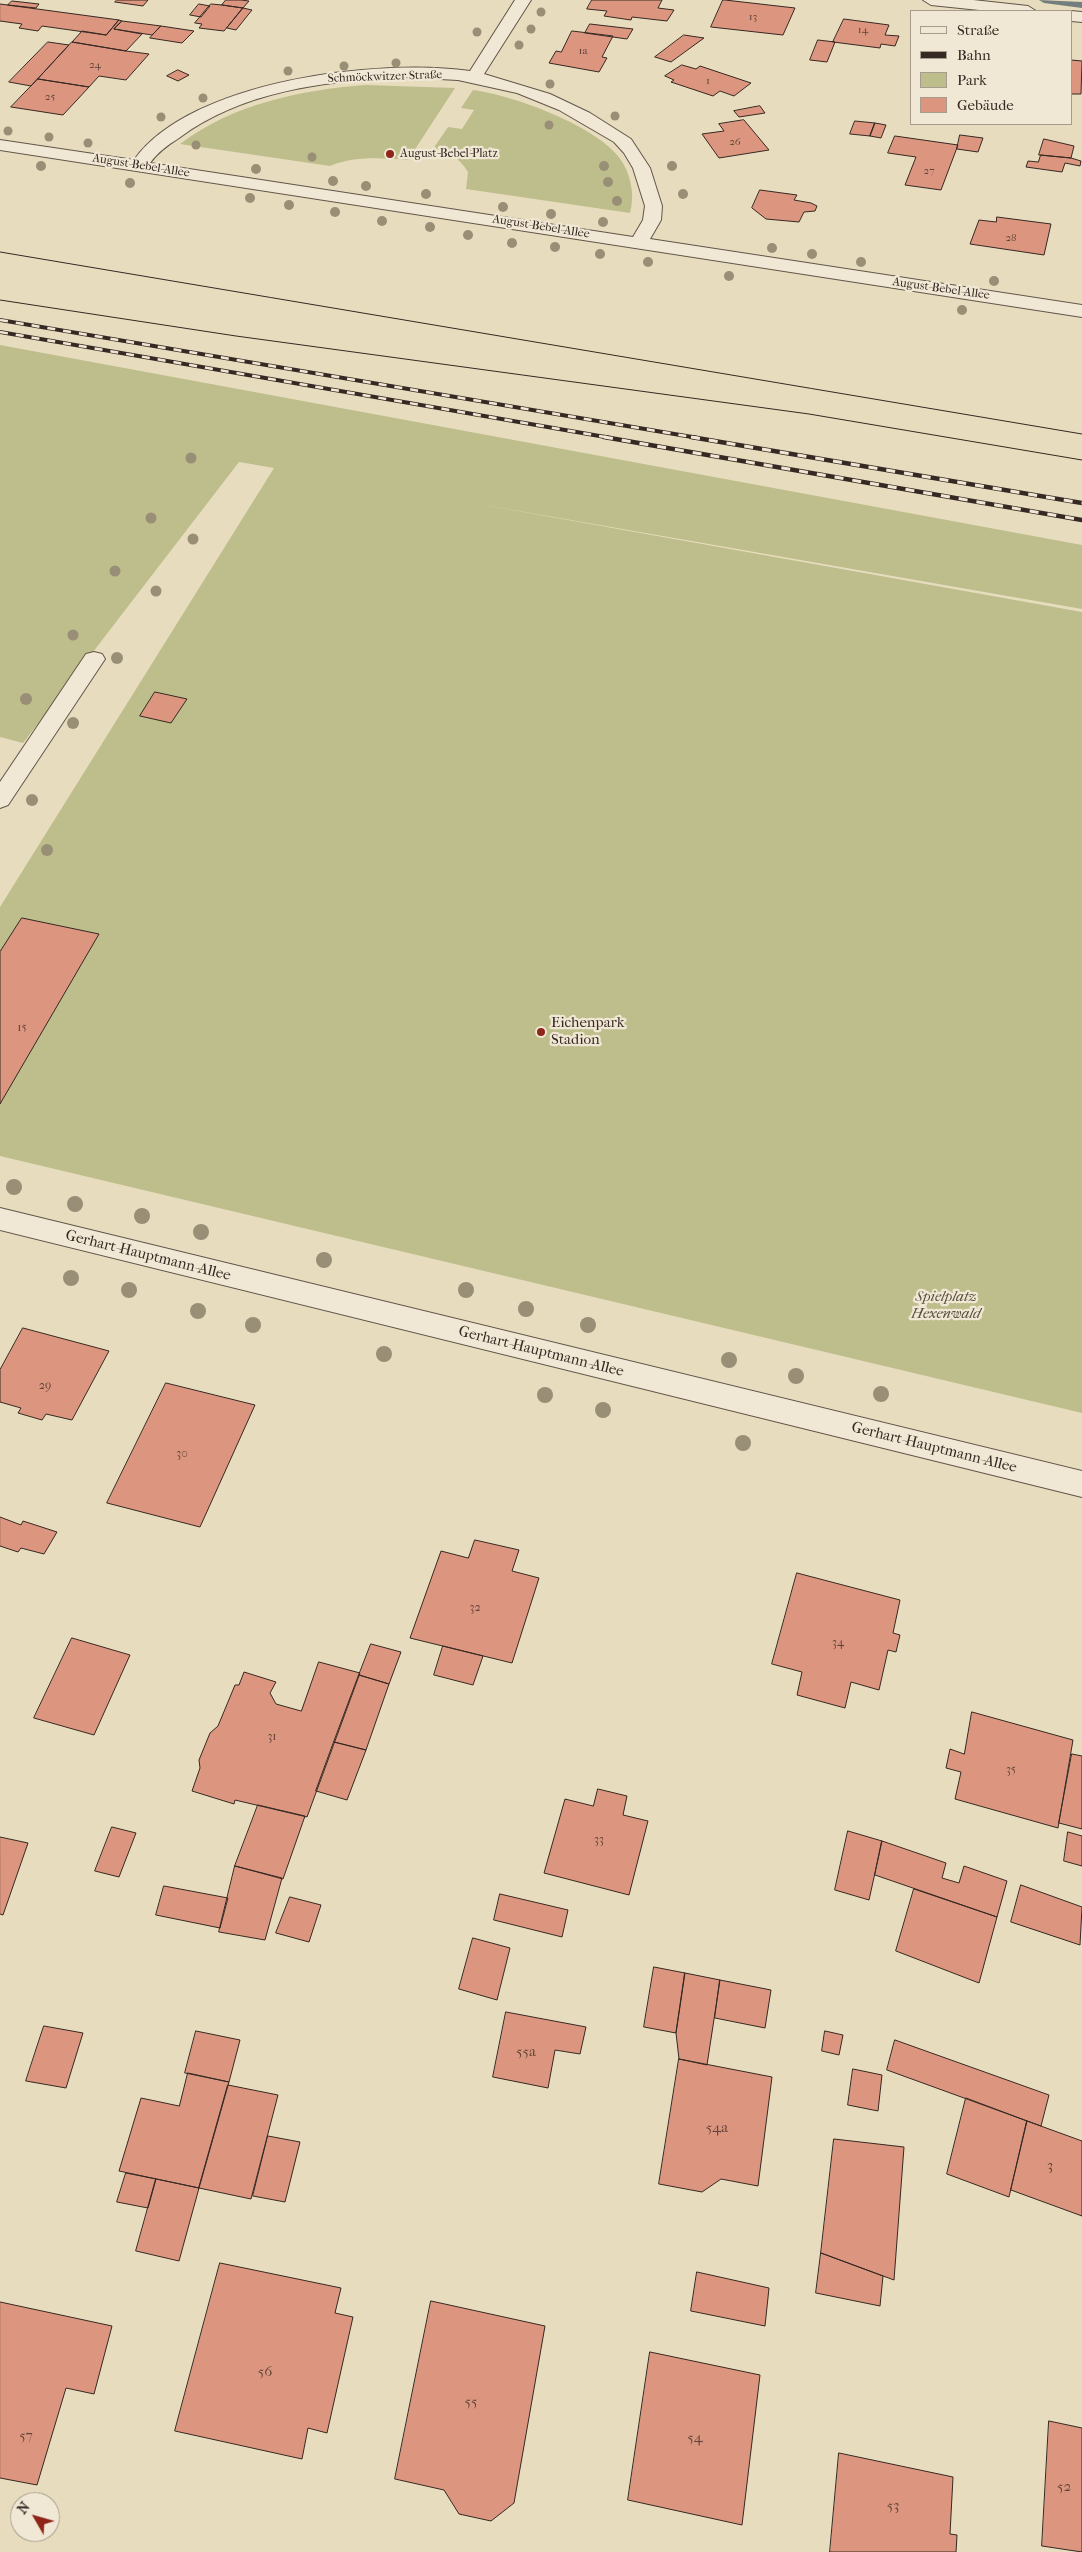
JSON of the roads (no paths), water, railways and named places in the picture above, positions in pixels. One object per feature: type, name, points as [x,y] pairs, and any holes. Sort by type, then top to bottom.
[{"type":"street","points":[[474,76],[523,0]]},
{"type":"street","points":[[931,0],[1019,10]]},
{"type":"street","name":"Schmöckwitzer Straße","points":[[138,166],[156,146],[194,121],[221,108],[268,91],[319,80],[358,76],[436,73],[474,76],[506,83],[548,99],[590,120],[623,142],[638,160],[649,183],[654,212],[651,222],[639,242]]},
{"type":"street","name":"August-Bebel-Allee","points":[[0,145],[1082,310]]},
{"type":"street","points":[[0,800],[94,659]]},
{"type":"street","name":"Gerhart-Hauptmann-Allee","points":[[0,1220],[1082,1484]]},
{"type":"waterway","points":[[1044,0],[1082,5]]},
{"type":"tram line","points":[[0,252],[1082,434]]},
{"type":"tram line","points":[[0,300],[236,336],[809,414],[1082,460]]},
{"type":"railway","points":[[0,320],[698,438]]},
{"type":"railway","points":[[0,332],[611,438]]},
{"type":"railway","points":[[604,437],[1082,520]]},
{"type":"railway","points":[[691,437],[1082,503]]},
{"type":"place","name":"August-Bebel-Platz","points":[[390,154]]},
{"type":"place","name":"Eichenpark Stadion","points":[[541,1032]]},
{"type":"park label","name":"Spielplatz Hexenwald","points":[[946,1306]]}]
